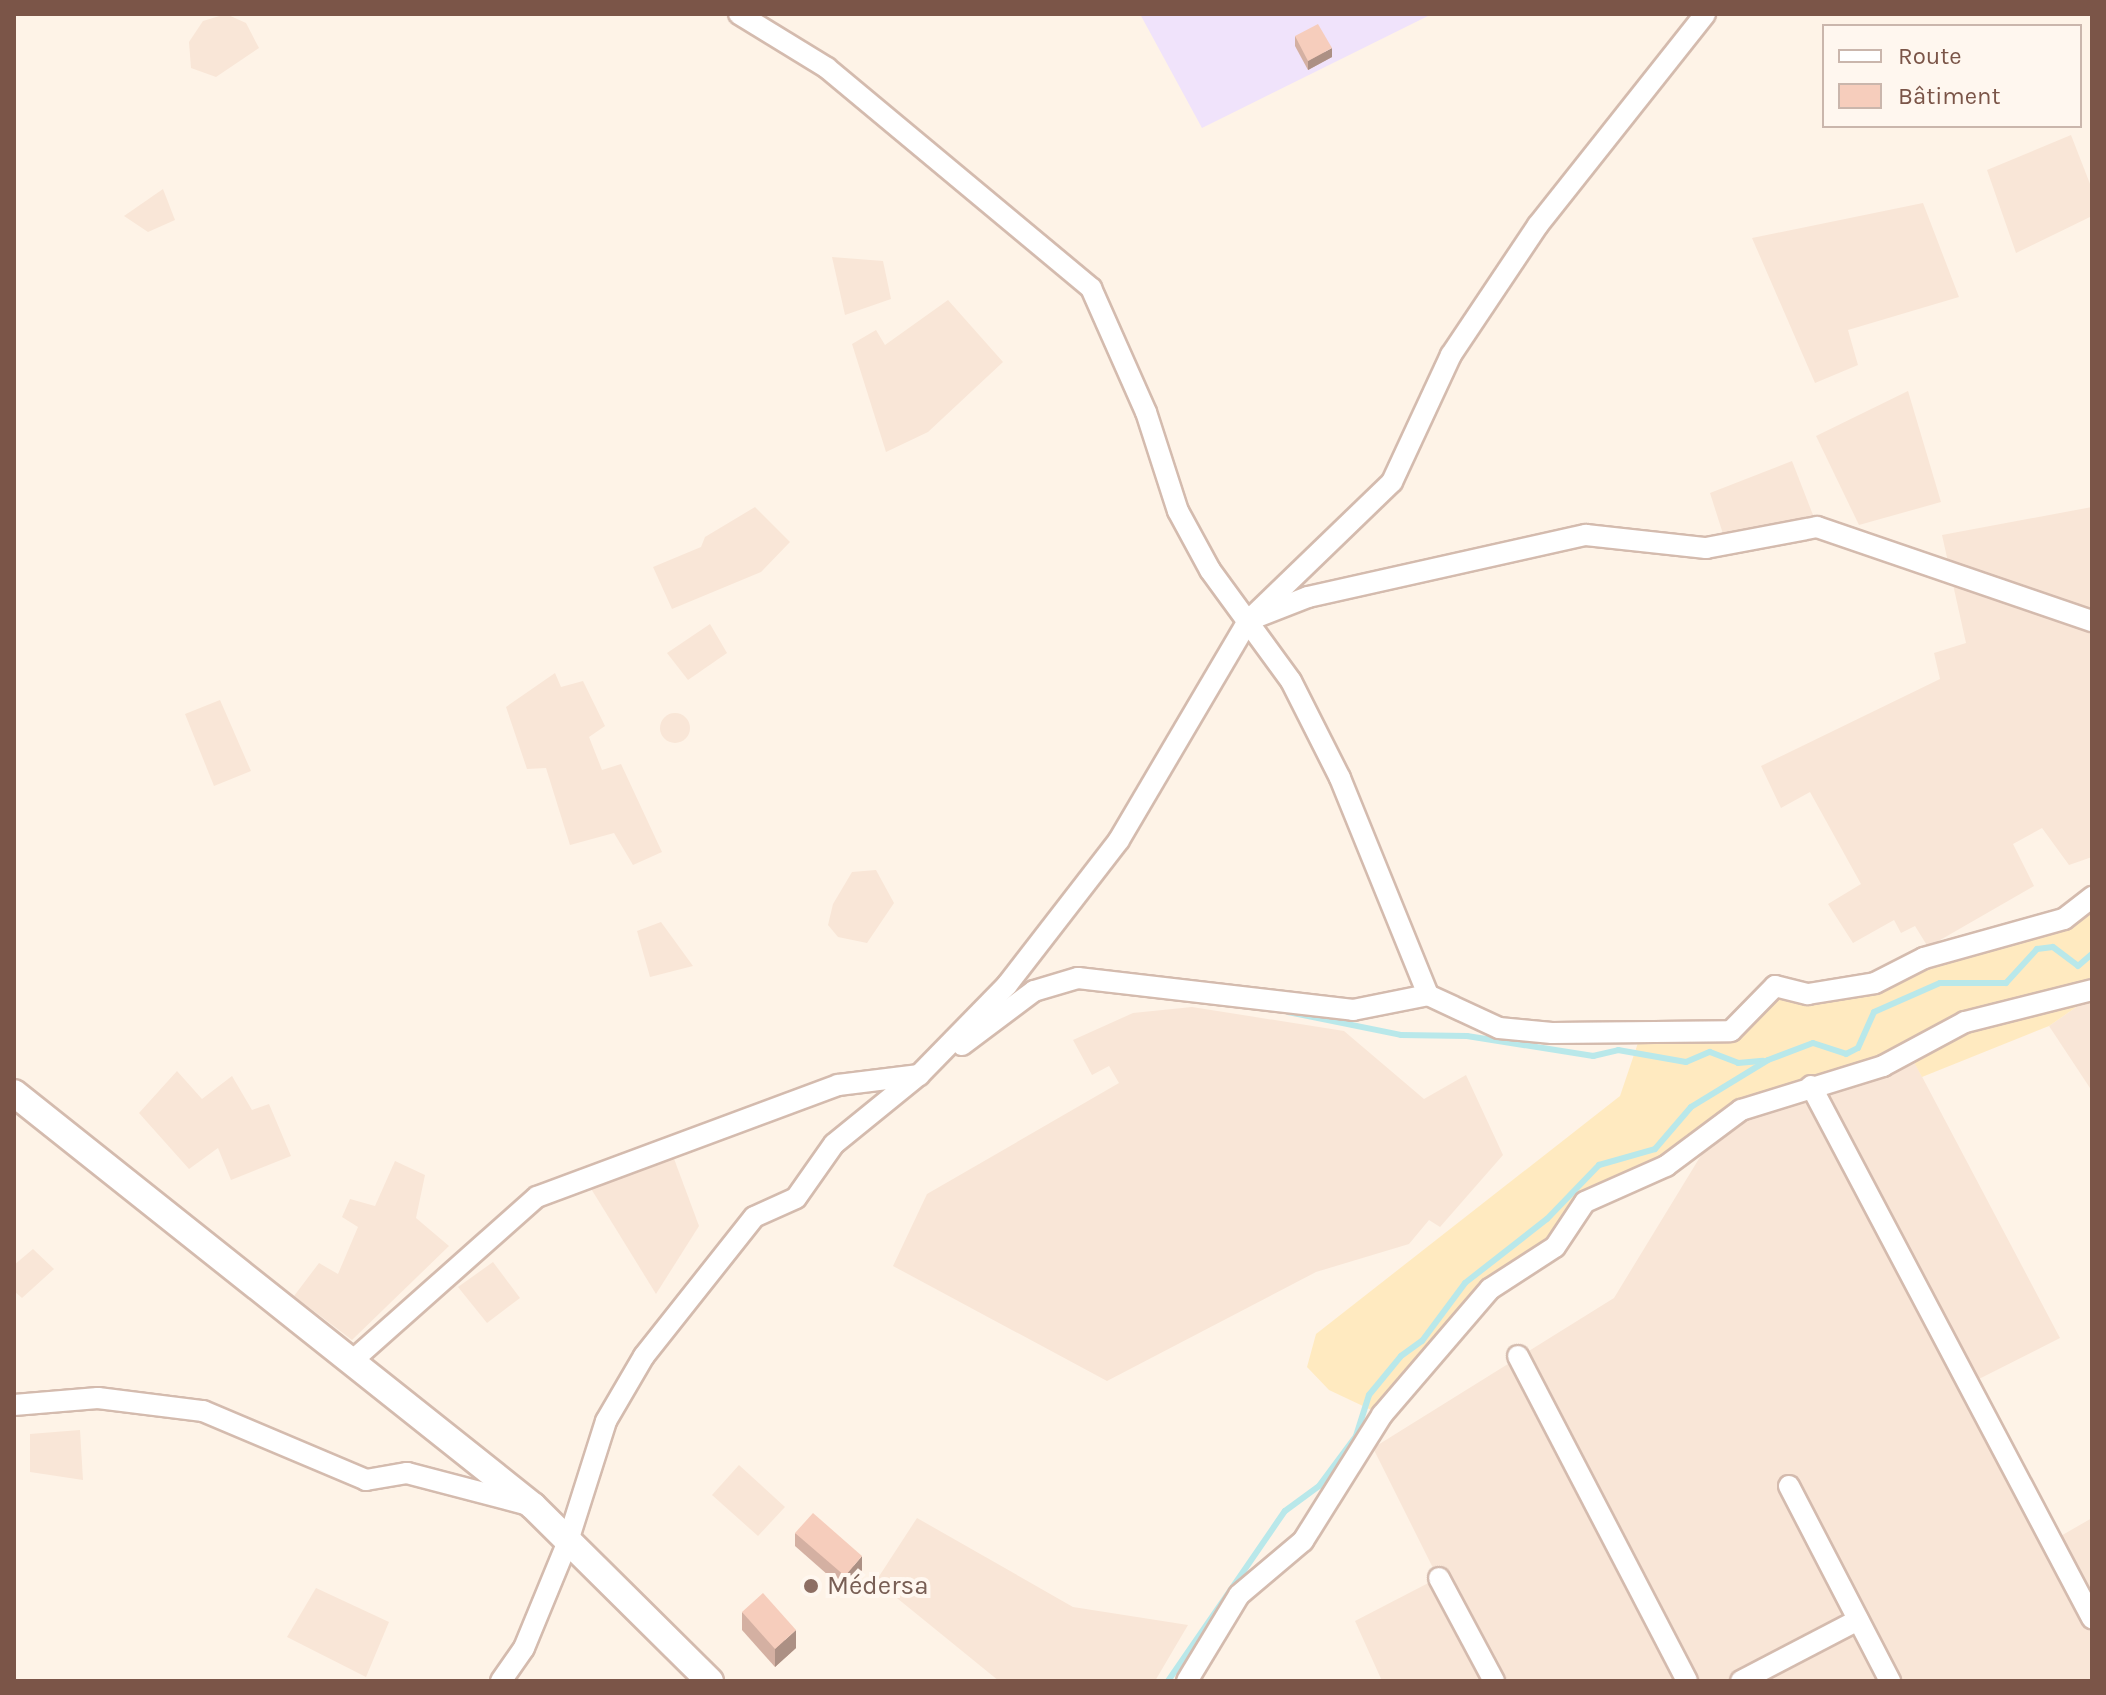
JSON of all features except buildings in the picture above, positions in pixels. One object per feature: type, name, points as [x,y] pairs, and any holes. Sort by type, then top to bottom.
[{"type":"street","points":[[739,14],[827,68],[986,206],[1083,278],[1146,412],[1178,511],[1248,621],[1291,681],[1340,778],[1428,995]]},
{"type":"street","points":[[352,1361],[537,1197],[838,1085],[919,1075],[1007,985],[1119,840],[1248,621],[1392,482],[1451,355],[1538,225],[1705,14]]},
{"type":"street","points":[[1248,621],[1308,597],[1586,535],[1706,548],[1817,527],[2092,621]]},
{"type":"street","points":[[501,1681],[524,1648],[568,1541],[606,1421],[644,1356],[754,1217],[796,1198],[834,1144],[919,1075],[1034,991],[1078,978],[1353,1010],[1428,995],[1499,1028],[1731,1031],[1775,986],[1808,994],[1875,983],[1924,958],[2064,919],[2092,897]]},
{"type":"street","points":[[1187,1681],[1239,1595],[1303,1541],[1382,1415],[1490,1289],[1555,1247],[1585,1202],[1603,1190],[1666,1166],[1741,1110],[1883,1066],[1965,1022],[2092,990]]},
{"type":"street","points":[[1811,1086],[2092,1618]]},
{"type":"street","points":[[14,1093],[533,1506],[710,1681]]},
{"type":"street","points":[[1518,1356],[1687,1681]]},
{"type":"street","points":[[14,1405],[98,1398],[203,1411],[366,1480],[407,1473],[533,1506]]},
{"type":"street","points":[[1789,1486],[1890,1681]]},
{"type":"street","points":[[1439,1578],[1494,1681]]},
{"type":"street","points":[[1741,1681],[1858,1620]]},
{"type":"shaded area","points":[[226,14],[246,23],[259,48],[216,77],[191,68],[189,42],[203,21]]},
{"type":"shaded area","points":[[1140,14],[1432,14],[1202,128]]},
{"type":"shaded area","points":[[2071,135],[2092,189],[2092,216],[2016,253],[1987,170]]},
{"type":"shaded area","points":[[163,189],[175,220],[148,232],[124,216]]},
{"type":"shaded area","points":[[1923,203],[1959,297],[1848,330],[1858,365],[1815,383],[1752,238]]},
{"type":"shaded area","points":[[832,257],[883,261],[891,299],[845,315]]},
{"type":"shaded area","points":[[948,300],[1003,362],[928,432],[886,452],[852,344],[876,330],[885,345]]},
{"type":"shaded area","points":[[1908,391],[1941,502],[1859,525],[1816,436]]},
{"type":"shaded area","points":[[1792,461],[1813,515],[1724,537],[1710,493]]},
{"type":"shaded area","points":[[755,507],[790,542],[761,572],[672,609],[653,567],[701,547],[705,537]]},
{"type":"shaded area","points":[[2092,507],[2092,857],[2069,865],[2042,828],[2013,844],[2034,886],[1928,947],[1915,926],[1901,933],[1894,920],[1853,943],[1828,904],[1861,884],[1810,792],[1781,808],[1761,766],[1940,679],[1934,653],[1966,643],[1942,535]]},
{"type":"shaded area","points":[[710,624],[727,653],[688,680],[667,653]]},
{"type":"shaded area","points":[[555,673],[561,687],[583,681],[605,726],[589,737],[602,770],[621,764],[662,852],[633,865],[614,833],[570,845],[546,768],[527,769],[506,707]]},
{"type":"shaded area","points":[[220,700],[251,771],[214,786],[185,714]]},
{"type":"shaded area","points":[[675,713],[686,717],[690,728],[686,739],[675,743],[664,739],[660,728],[664,717]]},
{"type":"shaded area","points":[[876,870],[894,903],[867,943],[838,937],[828,925],[833,904],[852,872]]},
{"type":"shaded area","points":[[661,922],[693,966],[650,977],[637,931]]},
{"type":"shaded area","points":[[2092,996],[2092,1087],[2090,1088],[2049,1026]]},
{"type":"shaded area","points":[[1192,1007],[1344,1031],[1424,1099],[1466,1075],[1503,1155],[1440,1227],[1429,1220],[1409,1244],[1316,1272],[1107,1381],[893,1266],[927,1194],[1119,1083],[1109,1066],[1092,1075],[1073,1040],[1133,1013]]},
{"type":"shaded area","points":[[1909,1052],[2060,1338],[1969,1384],[2052,1541],[2092,1518],[2092,1681],[1382,1681],[1355,1621],[1438,1578],[1373,1448],[1614,1298],[1722,1121]]},
{"type":"shaded area","points":[[177,1071],[202,1099],[232,1076],[252,1110],[269,1104],[291,1156],[231,1180],[218,1148],[189,1169],[139,1113]]},
{"type":"shaded area","points":[[673,1156],[699,1226],[656,1294],[590,1187]]},
{"type":"shaded area","points":[[395,1161],[425,1175],[416,1218],[449,1246],[352,1340],[294,1296],[319,1263],[338,1274],[358,1227],[342,1217],[350,1199],[375,1206]]},
{"type":"shaded area","points":[[33,1249],[54,1269],[22,1298],[14,1291],[14,1265]]},
{"type":"shaded area","points":[[493,1262],[520,1298],[487,1323],[458,1287]]},
{"type":"shaded area","points":[[80,1430],[83,1480],[30,1472],[30,1434]]},
{"type":"shaded area","points":[[739,1465],[785,1507],[758,1536],[712,1495]]},
{"type":"shaded area","points":[[917,1518],[1073,1607],[1188,1625],[1155,1681],[999,1681],[876,1581]]},
{"type":"shaded area","points":[[316,1588],[389,1622],[366,1677],[287,1637]]},
{"type":"sand","points":[[2092,897],[2092,996],[2049,1026],[1922,1077],[1909,1053],[1742,1110],[1666,1166],[1603,1190],[1555,1247],[1490,1289],[1382,1415],[1329,1390],[1307,1367],[1316,1334],[1620,1096],[1641,1034],[1731,1031],[1763,991],[1808,994],[1994,939]]},
{"type":"waterway","points":[[1168,1681],[1285,1511],[1319,1486],[1356,1436],[1369,1395],[1401,1356],[1422,1341],[1465,1283],[1547,1219],[1599,1165],[1655,1149],[1691,1107],[1768,1060],[1813,1043],[1846,1054],[1858,1048],[1874,1012],[1940,983],[2006,983],[2037,949],[2053,947],[2078,966],[2092,954]]},
{"type":"waterway","points":[[1288,1012],[1401,1035],[1467,1036],[1593,1056],[1618,1050],[1686,1062],[1710,1052],[1738,1063],[1763,1061]]},
{"type":"place","name":"Médersa","points":[[811,1586]]}]
